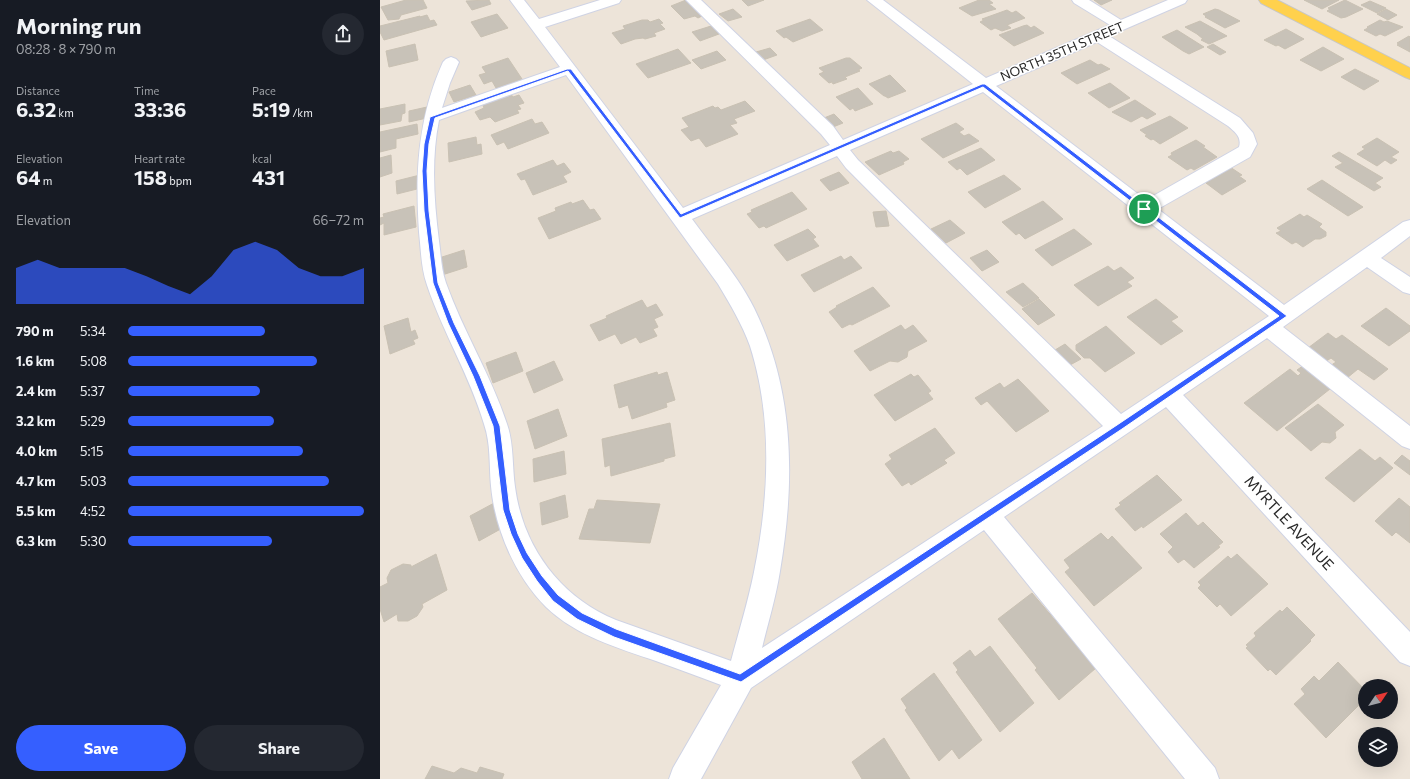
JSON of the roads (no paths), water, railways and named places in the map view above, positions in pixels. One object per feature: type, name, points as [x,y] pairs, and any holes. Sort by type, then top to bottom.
[{"type":"main road","points":[[1266,0],[1410,74]]},
{"type":"street","points":[[517,0],[680,216],[725,279],[744,309],[760,346],[772,388],[778,445],[776,506],[767,572],[741,678],[684,779]]},
{"type":"street","points":[[536,25],[614,0]]},
{"type":"street","points":[[692,0],[827,130],[852,164],[1119,427]]},
{"type":"street","points":[[874,0],[1144,209],[1276,321],[1410,439]]},
{"type":"street","points":[[1078,0],[1121,26]]},
{"type":"street","name":"NORTH 35TH STREET","points":[[680,216],[1180,0]]},
{"type":"street","points":[[1098,36],[1234,122],[1245,132],[1250,143],[1248,149],[1244,153],[1144,209]]},
{"type":"street","points":[[451,62],[436,97],[427,144],[425,171],[426,211],[436,283],[451,323],[476,376],[496,426],[507,510],[514,534],[540,579],[556,598],[579,616],[614,633],[741,678]]},
{"type":"street","points":[[433,117],[569,70]]},
{"type":"street","points":[[741,678],[1119,427],[1410,228]]},
{"type":"street","points":[[1367,258],[1410,287]]},
{"type":"street","name":"MYRTLE AVENUE","points":[[1168,394],[1410,652]]},
{"type":"street","points":[[987,515],[1204,779]]}]
